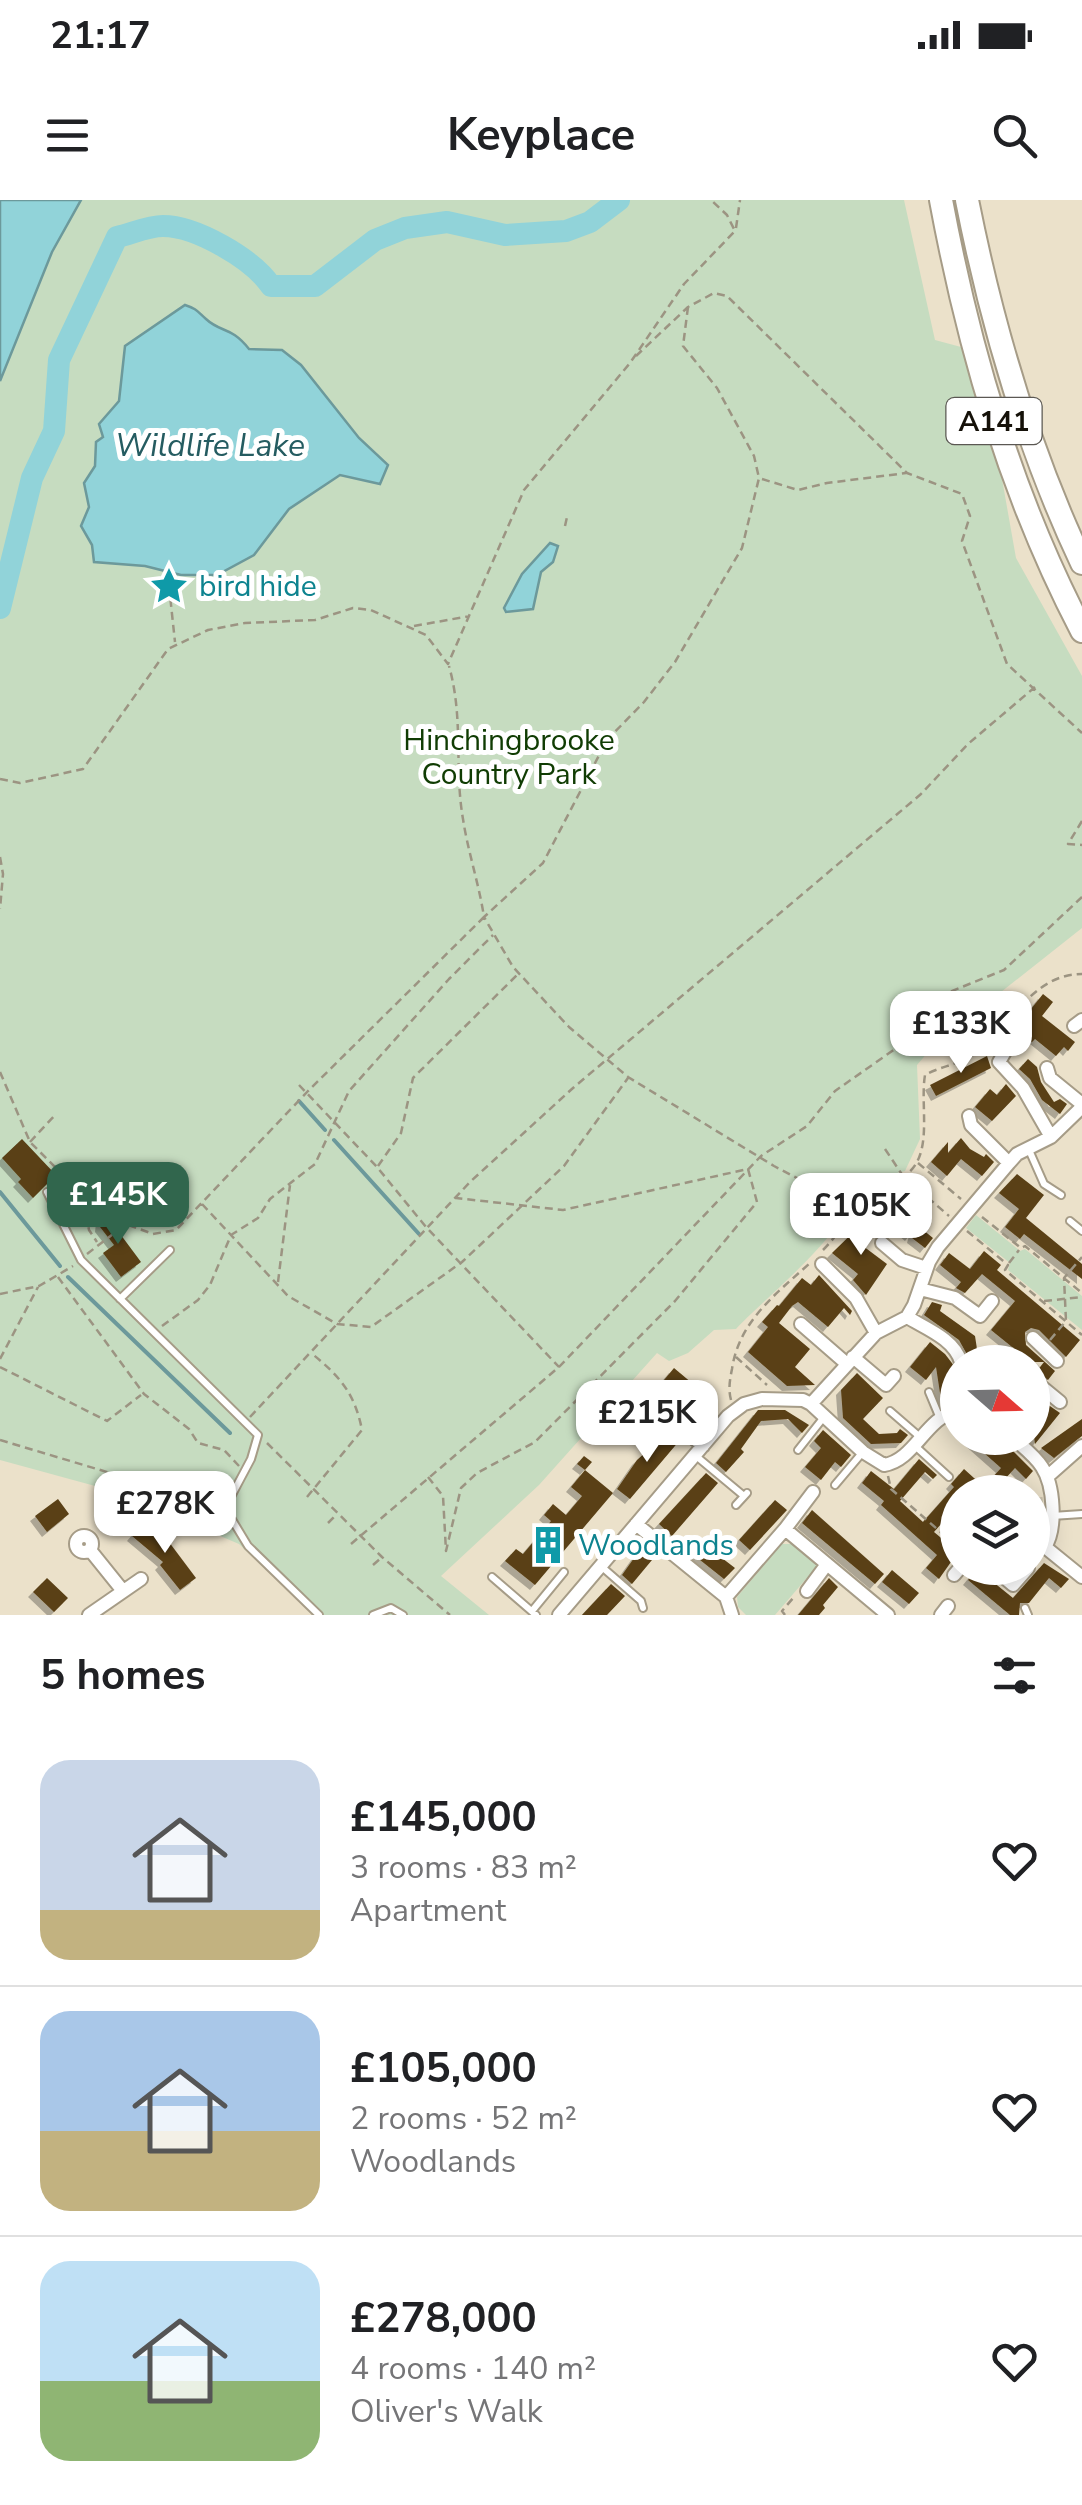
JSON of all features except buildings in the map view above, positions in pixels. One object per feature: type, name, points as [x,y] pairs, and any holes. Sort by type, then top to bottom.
[{"type":"highway","name":"A141","points":[[942,200],[954,270],[984,389],[1027,513],[1082,631]]},
{"type":"highway","name":"A141","points":[[968,200],[991,312],[1011,384],[1054,501],[1082,563]]},
{"type":"street","points":[[1010,1043],[1000,1062],[1023,1088],[1050,1137]]},
{"type":"street","points":[[812,1404],[876,1333],[906,1317],[938,1247],[1009,1163],[1050,1137],[1082,1106],[1050,1078],[1047,1068]]},
{"type":"street","points":[[969,1116],[970,1125],[1009,1163]]},
{"type":"street","points":[[882,1242],[902,1260],[926,1268]]},
{"type":"street","points":[[822,1264],[856,1298],[876,1333]]},
{"type":"street","points":[[920,1289],[955,1298],[980,1316],[992,1301]]},
{"type":"street","points":[[906,1317],[952,1345]]},
{"type":"street","points":[[802,1324],[886,1385],[894,1376]]},
{"type":"street","points":[[1038,1343],[1057,1361]]},
{"type":"street","points":[[1050,1394],[1060,1402]]},
{"type":"street","points":[[564,1613],[735,1410],[762,1400],[812,1404],[863,1452],[884,1465],[898,1462],[938,1416]]},
{"type":"street","points":[[649,1412],[658,1408],[699,1450]]},
{"type":"street","points":[[1050,1475],[1082,1446]]},
{"type":"street","points":[[726,1597],[814,1492]]},
{"type":"street","points":[[636,1524],[726,1597],[732,1615]]},
{"type":"street","points":[[784,1529],[888,1615]]},
{"type":"street","points":[[90,1550],[122,1592]]},
{"type":"street","points":[[1050,1550],[1082,1577]]},
{"type":"street","points":[[807,1591],[827,1564]]},
{"type":"street","points":[[89,1615],[141,1579]]},
{"type":"lane","points":[[1028,1148],[1044,1184],[1061,1195]]},
{"type":"lane","points":[[47,1192],[81,1260],[258,1435],[224,1508],[248,1546],[319,1615]]},
{"type":"lane","points":[[1070,1221],[1082,1231]]},
{"type":"lane","points":[[120,1299],[170,1250]]},
{"type":"lane","points":[[929,1392],[938,1416]]},
{"type":"lane","points":[[890,1412],[948,1475]]},
{"type":"lane","points":[[798,1450],[824,1416]]},
{"type":"lane","points":[[699,1450],[745,1495],[736,1505]]},
{"type":"lane","points":[[835,1485],[863,1452]]},
{"type":"lane","points":[[1050,1507],[1082,1514]]},
{"type":"lane","points":[[601,1566],[642,1600],[643,1608]]},
{"type":"lane","points":[[492,1578],[534,1613],[564,1572]]},
{"type":"lane","points":[[373,1615],[392,1608],[403,1615]]},
{"type":"path","points":[[711,200],[727,214],[735,231]]},
{"type":"path","points":[[448,664],[524,490],[630,363],[684,284],[735,231],[740,200]]},
{"type":"path","points":[[630,363],[688,307],[714,293],[727,296],[907,473],[962,494],[970,516],[962,541],[1007,664],[1082,732]]},
{"type":"path","points":[[0,1294],[39,1286],[57,1276],[126,1224],[154,1234],[176,1230],[308,1091],[543,863],[607,740],[644,702],[692,635],[742,548],[759,478],[754,456],[717,388],[683,346],[688,307]]},
{"type":"path","points":[[759,478],[798,490],[907,473]]},
{"type":"path","points":[[565,526],[567,517]]},
{"type":"path","points":[[169,586],[175,644]]},
{"type":"path","points":[[0,779],[20,783],[83,769],[160,658],[175,644],[230,625],[315,620],[352,608],[371,610],[412,626],[426,635],[448,664],[455,687],[462,817],[484,917],[519,973],[569,1027],[628,1077],[814,1187],[853,1189],[903,1176],[918,1162],[922,1147],[925,1075],[974,1055],[1048,982],[1068,974],[1082,974]]},
{"type":"path","points":[[412,626],[471,616]]},
{"type":"path","points":[[245,1422],[454,1198],[573,1088],[921,794],[968,744],[1035,688]]},
{"type":"path","points":[[1082,821],[1068,844],[1082,845]]},
{"type":"path","points":[[0,857],[0,909]]},
{"type":"path","points":[[351,1544],[559,1367],[761,1156],[807,1126],[835,1091],[895,1049],[947,993],[1004,970],[1082,898]]},
{"type":"path","points":[[154,1334],[210,1286],[231,1235],[258,1218],[270,1200],[315,1164],[349,1091],[448,979],[494,934]]},
{"type":"path","points":[[377,1167],[401,1134],[413,1078],[519,973]]},
{"type":"path","points":[[0,1072],[1,1083],[30,1142],[67,1179],[98,1244]]},
{"type":"path","points":[[202,1204],[288,1296],[337,1324],[371,1327],[462,1262],[564,1166],[628,1077]]},
{"type":"path","points":[[299,1085],[559,1367]]},
{"type":"path","points":[[30,1142],[56,1114]]},
{"type":"path","points":[[885,1149],[903,1176],[1008,1265]]},
{"type":"path","points":[[918,1162],[1021,1248]]},
{"type":"path","points":[[222,1168],[229,1176]]},
{"type":"path","points":[[454,1198],[563,1210],[748,1169]]},
{"type":"path","points":[[428,1478],[442,1496],[446,1551],[461,1488],[477,1473],[536,1442],[675,1300],[757,1202],[748,1169]]},
{"type":"path","points":[[277,1285],[290,1184]]},
{"type":"path","points":[[838,1189],[847,1201]]},
{"type":"path","points":[[735,1410],[728,1394],[739,1338],[756,1314],[835,1238],[853,1189]]},
{"type":"path","points":[[1082,1295],[1025,1246],[1005,1270],[1082,1335]]},
{"type":"path","points":[[1066,1322],[1064,1278],[1082,1257]]},
{"type":"path","points":[[57,1276],[144,1394],[189,1429],[198,1443],[224,1450],[245,1469]]},
{"type":"path","points":[[0,1359],[39,1286]]},
{"type":"path","points":[[1044,1302],[1082,1295]]},
{"type":"path","points":[[1038,1343],[1066,1322]]},
{"type":"path","points":[[306,1498],[362,1430],[357,1404],[344,1383],[310,1353]]},
{"type":"path","points":[[734,1355],[783,1399]]},
{"type":"path","points":[[0,1367],[107,1422],[144,1394]]},
{"type":"path","points":[[258,1435],[382,1557],[450,1615]]},
{"type":"path","points":[[0,1440],[224,1508]]},
{"type":"path","points":[[884,1465],[892,1489],[940,1531]]},
{"type":"path","points":[[328,1524],[338,1513]]},
{"type":"path","points":[[373,1565],[382,1557]]},
{"type":"path","points":[[785,1615],[782,1611],[801,1589],[807,1591]]},
{"type":"green space","name":"Hinchingbrooke Country Park","points":[[81,200],[904,200],[935,340],[961,347],[999,462],[1016,558],[1082,676],[1082,928],[934,1045],[917,1065],[920,1139],[905,1171],[873,1179],[817,1184],[808,1194],[839,1196],[843,1211],[814,1253],[736,1329],[714,1330],[688,1353],[669,1361],[657,1353],[539,1485],[441,1576],[489,1615],[314,1615],[239,1544],[117,1492],[0,1460],[0,381],[52,252]]},
{"type":"green space","points":[[976,1215],[1082,1296],[1082,1330],[1008,1270],[1010,1263],[966,1228]]},
{"type":"green space","points":[[782,1544],[792,1544],[818,1565],[775,1615],[746,1615],[738,1607],[737,1597]]},
{"type":"water","points":[[0,200],[81,200],[52,252],[0,381]]},
{"type":"water","name":"Wildlife Lake","points":[[185,305],[237,337],[249,349],[282,350],[301,365],[359,438],[388,465],[380,484],[340,475],[289,509],[254,555],[217,575],[181,575],[145,566],[94,562],[92,545],[81,526],[89,507],[84,483],[95,466],[96,442],[103,437],[99,424],[119,401],[125,346]]},
{"type":"water","points":[[550,543],[558,546],[553,562],[541,572],[533,609],[506,612],[504,608],[522,574]]},
{"type":"waterway","points":[[0,608],[32,478],[54,431],[59,360],[117,237],[157,226],[176,227],[223,246],[251,265],[271,286],[315,286],[375,240],[405,228],[447,222],[505,235],[566,231],[590,222],[619,200]]},
{"type":"waterway","points":[[299,1101],[325,1130]]},
{"type":"waterway","points":[[334,1140],[419,1234]]},
{"type":"waterway","points":[[0,1192],[60,1266]]},
{"type":"waterway","points":[[68,1277],[230,1433]]},
{"type":"place","name":"bird hide","points":[[169,586]]},
{"type":"place","name":"Woodlands","points":[[548,1545]]}]
